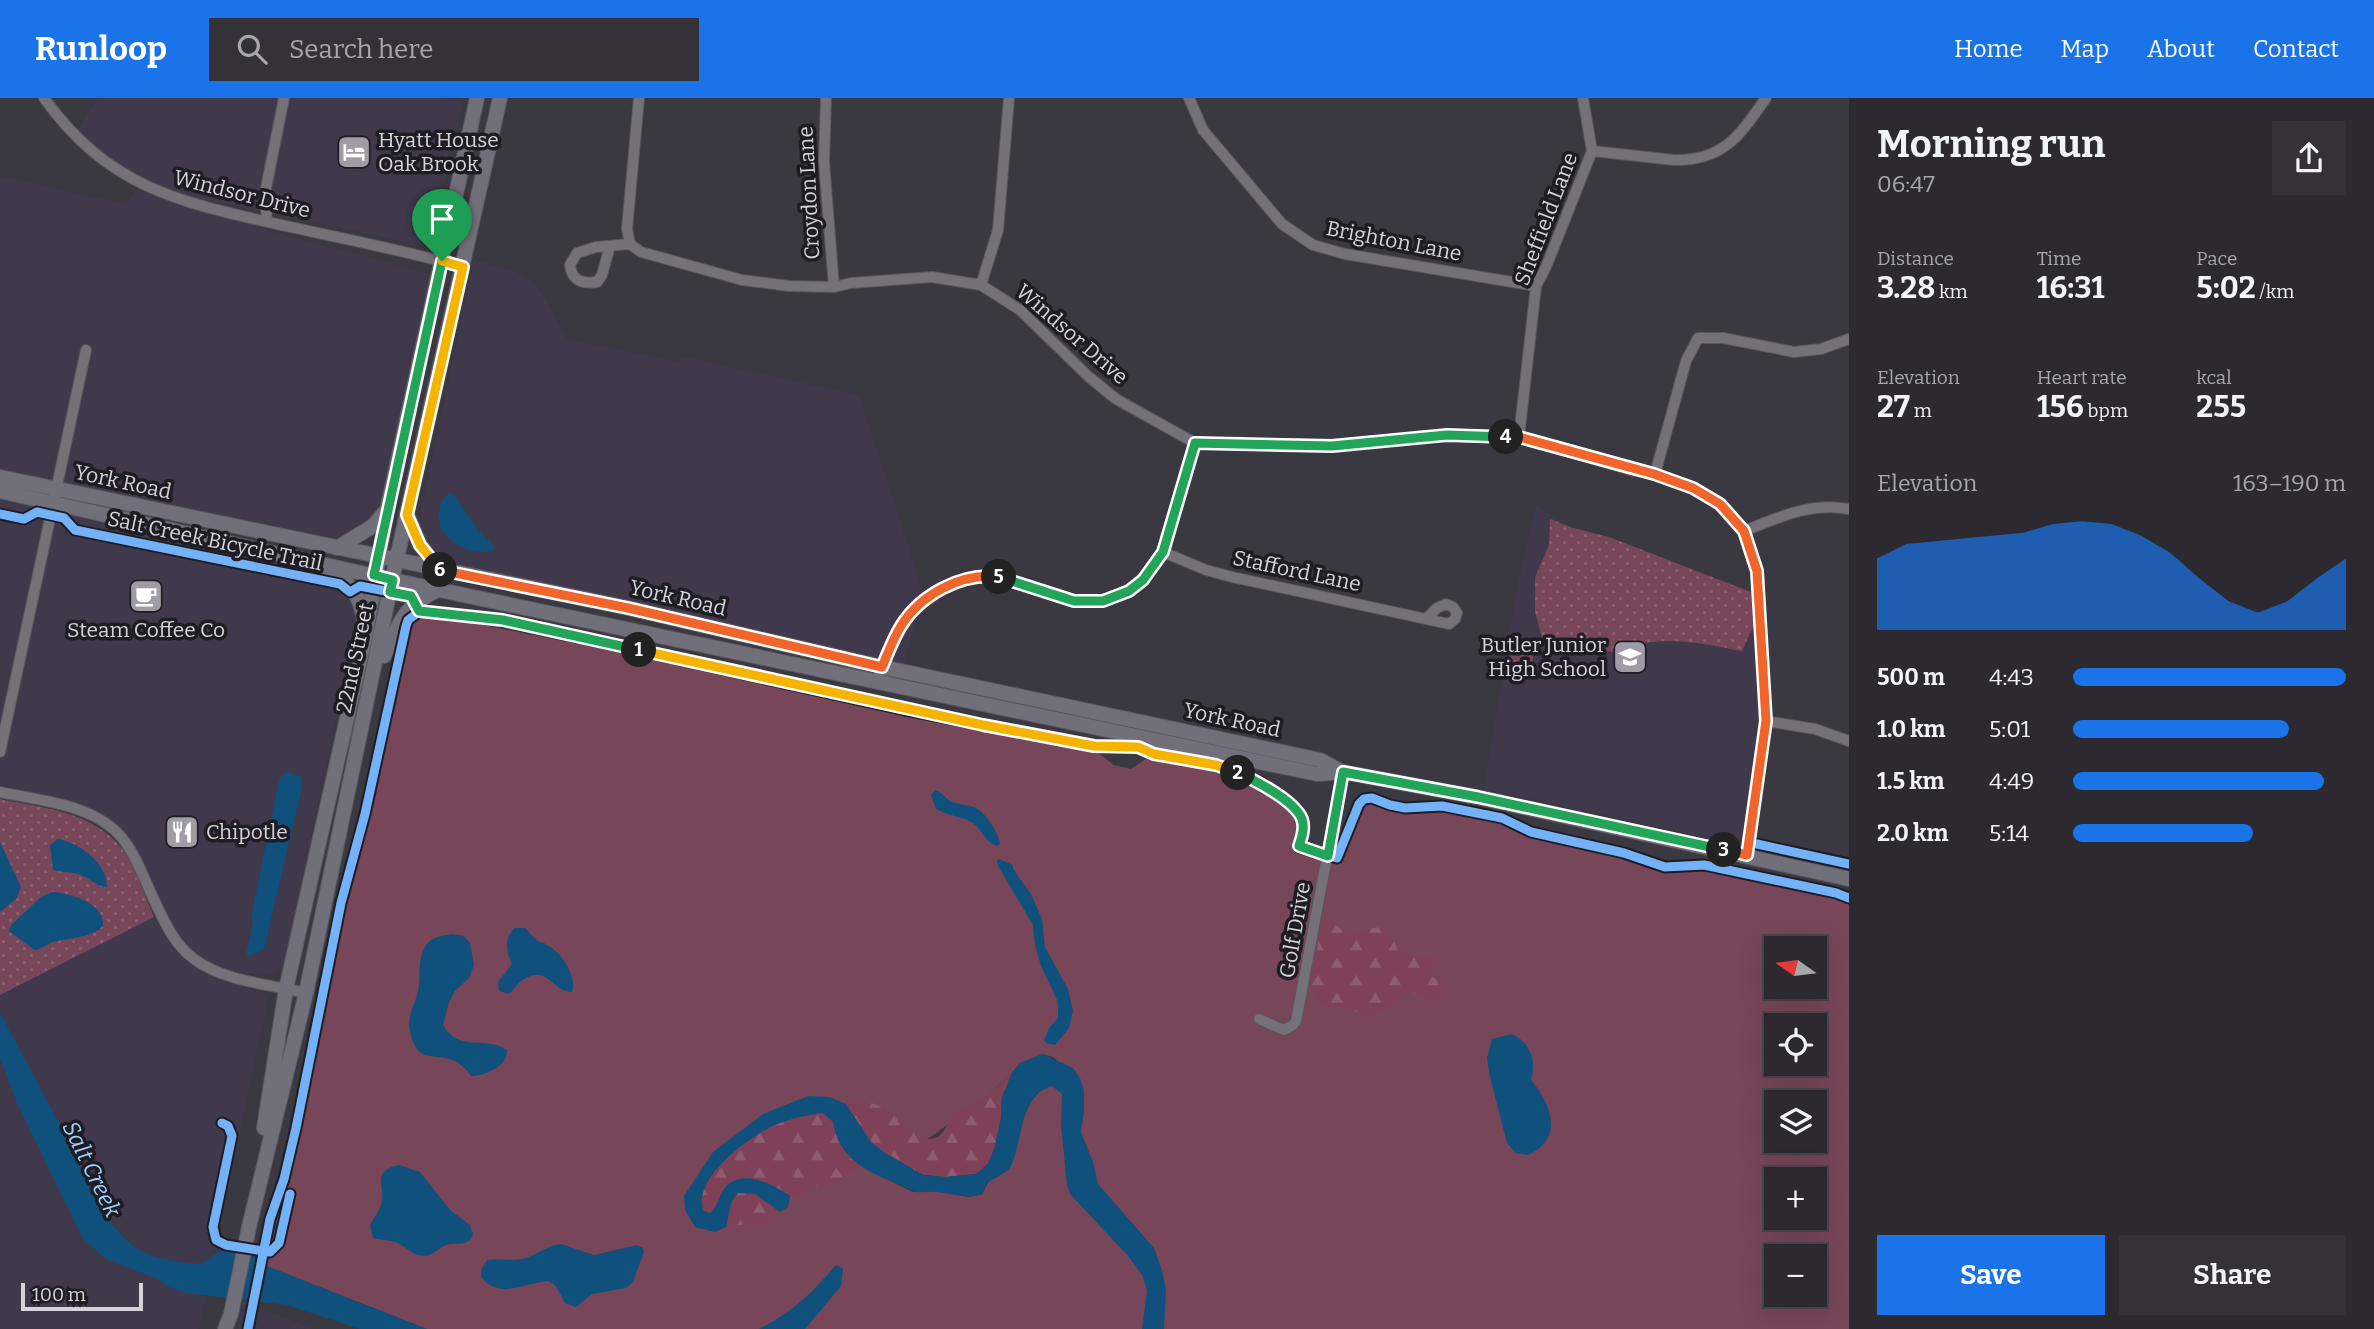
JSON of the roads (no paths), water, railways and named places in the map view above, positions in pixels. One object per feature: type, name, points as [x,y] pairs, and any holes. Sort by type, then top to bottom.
[{"type":"main road","name":"22nd Street","points":[[225,1329],[232,1322],[286,989],[365,638],[387,510],[477,98]]},
{"type":"main road","name":"22nd Street","points":[[249,1227],[306,993],[397,560],[500,98]]},
{"type":"main road","name":"York Road","points":[[0,477],[54,496],[205,539],[437,590],[1317,774],[1343,772],[1478,797],[1849,879]]},
{"type":"main road","name":"York Road","points":[[0,491],[54,496],[337,548],[628,608],[882,667],[1320,760],[1343,772]]},
{"type":"main road","points":[[337,548],[373,526],[387,510]]},
{"type":"main road","points":[[407,515],[420,545],[439,569]]},
{"type":"main road","points":[[305,559],[337,574],[354,589],[363,613],[365,638]]},
{"type":"main road","points":[[373,676],[402,617],[415,602],[437,590]]},
{"type":"street","name":"Windsor Drive","points":[[44,98],[82,142],[105,162],[131,179],[178,200],[463,267]]},
{"type":"street","points":[[267,222],[265,193],[284,98]]},
{"type":"street","points":[[630,244],[627,229],[639,98]]},
{"type":"street","name":"Croydon Lane","points":[[826,98],[824,162],[834,287]]},
{"type":"street","points":[[981,285],[998,230],[1009,98]]},
{"type":"street","name":"Brighton Lane","points":[[1189,98],[1203,130],[1217,150],[1267,209],[1302,239],[1337,253],[1536,286]]},
{"type":"street","name":"Sheffield Lane","points":[[1519,437],[1536,286],[1592,151],[1584,98]]},
{"type":"street","points":[[1592,151],[1674,160],[1706,156],[1723,149],[1737,138],[1766,98]]},
{"type":"street","name":"Windsor Drive","points":[[610,246],[630,244],[641,252],[742,279],[789,286],[834,287],[850,283],[932,277],[981,285],[1020,310],[1089,377],[1116,399],[1195,443],[1332,446],[1447,435],[1519,437],[1654,474],[1703,493],[1727,511],[1744,531],[1757,571],[1766,721],[1747,855]]},
{"type":"street","points":[[1654,474],[1686,361],[1698,338],[1723,338],[1794,352],[1821,349],[1849,339]]},
{"type":"street","points":[[0,752],[86,350]]},
{"type":"street","points":[[875,682],[895,637],[911,613],[943,588],[958,581],[975,577],[1002,578],[1066,600],[1097,602],[1129,591],[1143,580],[1163,552],[1195,443]]},
{"type":"street","points":[[1744,531],[1799,510],[1823,506],[1849,509]]},
{"type":"street","name":"Stafford Lane","points":[[1163,552],[1206,570],[1233,577],[1426,619]]},
{"type":"street","points":[[1766,721],[1815,729],[1849,741]]},
{"type":"street","name":"Golf Drive","points":[[1259,1019],[1284,1030],[1293,1025],[1299,1012],[1343,772]]},
{"type":"street","points":[[0,792],[72,808],[103,822],[117,832],[131,850],[172,936],[187,953],[207,967],[220,973],[306,993]]},
{"type":"water","points":[[449,493],[455,496],[478,530],[493,545],[494,550],[485,552],[465,549],[449,538],[439,522],[439,512],[442,501]]},
{"type":"water","points":[[289,772],[301,777],[302,787],[264,949],[249,956],[246,953],[253,924],[251,918],[279,781],[282,775]]},
{"type":"water","points":[[935,790],[952,802],[980,811],[995,829],[1000,844],[997,846],[989,841],[973,823],[936,809],[931,795]]},
{"type":"water","points":[[58,839],[75,845],[91,856],[102,870],[107,887],[81,875],[53,870],[50,845]]},
{"type":"water","points":[[0,842],[21,887],[16,899],[0,912]]},
{"type":"water","points":[[999,859],[1013,865],[1013,869],[1031,894],[1042,919],[1045,947],[1068,989],[1073,1011],[1069,1028],[1055,1045],[1044,1040],[1049,1028],[1058,1018],[1058,1002],[1041,966],[1033,925],[998,866]]},
{"type":"water","points":[[52,892],[68,894],[92,905],[102,918],[103,926],[92,933],[53,942],[38,950],[9,931],[11,925],[41,897]]},
{"type":"water","points":[[515,928],[525,928],[535,939],[558,953],[570,972],[572,992],[565,991],[549,979],[537,975],[521,981],[509,994],[499,991],[498,982],[512,964],[507,946]]},
{"type":"water","points":[[452,934],[464,936],[470,943],[474,965],[469,978],[455,991],[449,1002],[443,1025],[457,1039],[490,1044],[507,1050],[500,1065],[477,1076],[471,1076],[456,1061],[421,1053],[412,1039],[410,1028],[424,949],[432,939]]},
{"type":"water","points":[[0,1013],[74,1151],[97,1202],[114,1227],[133,1246],[154,1256],[191,1263],[206,1261],[223,1251],[244,1252],[267,1266],[427,1329],[360,1329],[287,1305],[187,1293],[106,1259],[83,1239],[17,1103],[0,1058]]},
{"type":"water","points":[[1512,1034],[1528,1047],[1531,1053],[1531,1080],[1544,1099],[1551,1120],[1547,1139],[1540,1148],[1528,1155],[1516,1153],[1507,1143],[1487,1058],[1492,1039]]},
{"type":"water","points":[[1043,1054],[1073,1068],[1080,1078],[1084,1091],[1081,1132],[1098,1184],[1154,1248],[1162,1270],[1166,1290],[1164,1329],[1142,1329],[1147,1291],[1143,1277],[1129,1257],[1070,1194],[1061,1125],[1062,1094],[1052,1086],[1041,1091],[1027,1110],[1009,1170],[987,1183],[982,1194],[966,1196],[916,1192],[874,1174],[847,1154],[833,1122],[823,1113],[781,1123],[751,1139],[725,1160],[714,1173],[702,1199],[704,1211],[710,1213],[731,1182],[747,1178],[766,1183],[790,1196],[788,1207],[780,1212],[755,1194],[738,1193],[731,1205],[726,1227],[715,1232],[695,1227],[685,1210],[684,1196],[713,1152],[763,1114],[808,1096],[830,1097],[846,1104],[871,1142],[923,1175],[945,1177],[976,1174],[988,1164],[995,1147],[1002,1097],[1012,1073],[1020,1063]]},
{"type":"water","points":[[399,1165],[420,1172],[450,1210],[470,1225],[473,1234],[469,1240],[447,1245],[425,1256],[395,1242],[373,1238],[370,1226],[381,1204],[382,1175]]},
{"type":"water","points":[[561,1244],[594,1255],[637,1245],[643,1248],[644,1252],[633,1282],[626,1288],[592,1294],[576,1307],[565,1303],[556,1286],[549,1281],[504,1289],[488,1284],[481,1277],[481,1270],[487,1260],[522,1259]]},
{"type":"water","points":[[836,1265],[843,1269],[841,1286],[805,1329],[759,1329],[801,1301]]},
{"type":"place","name":"Hyatt House Oak Brook","points":[[354,152]]},
{"type":"place","name":"Steam Coffee Co","points":[[146,596]]},
{"type":"place","name":"Butler Junior High School","points":[[1630,657]]},
{"type":"place","name":"Chipotle","points":[[182,832]]},
{"type":"water label","name":"Salt Creek","points":[[92,1169]]}]
